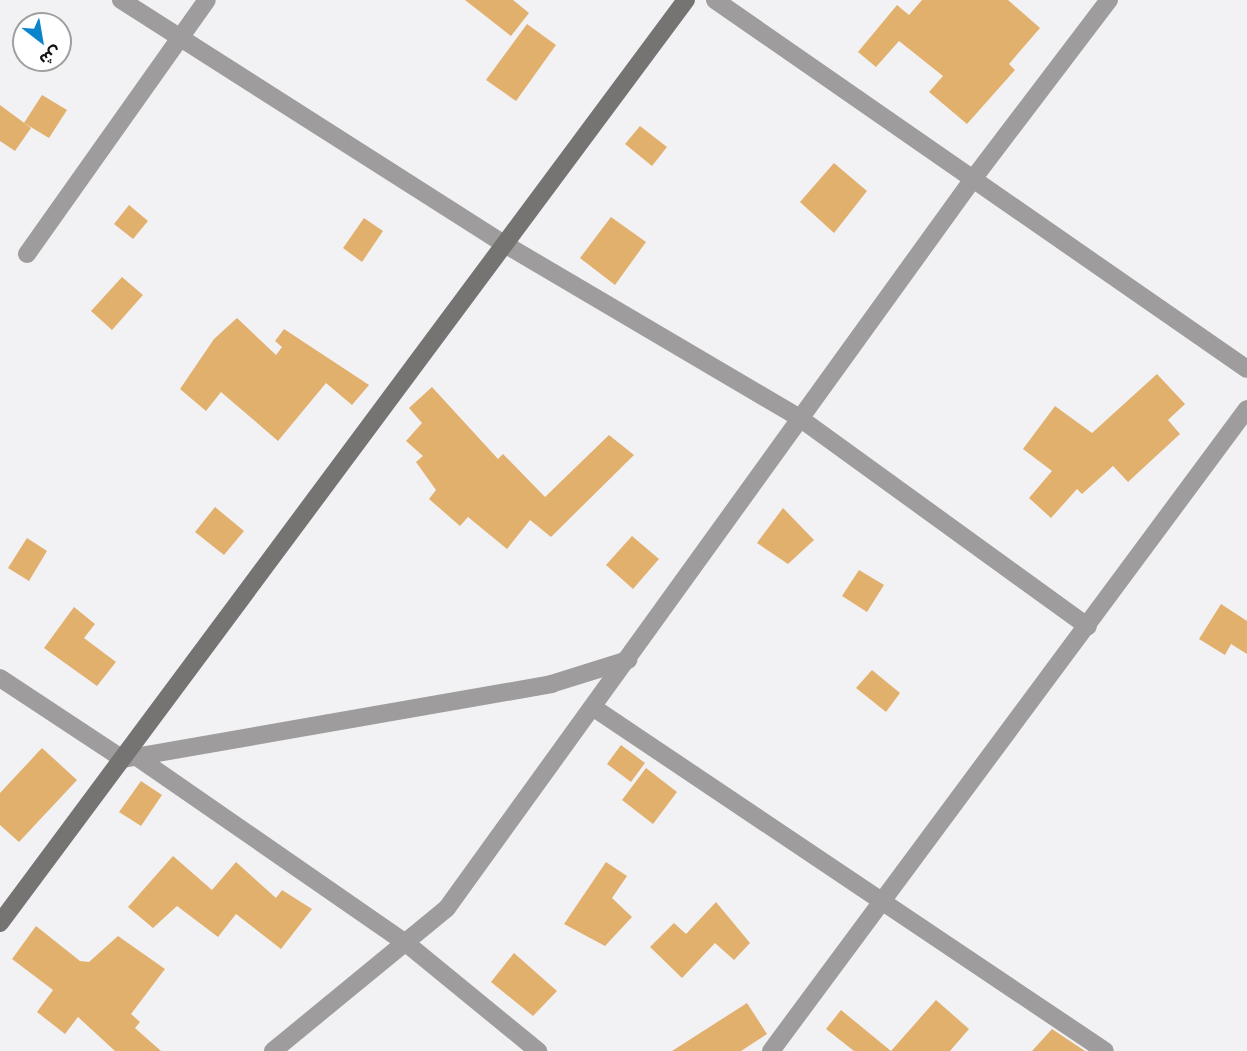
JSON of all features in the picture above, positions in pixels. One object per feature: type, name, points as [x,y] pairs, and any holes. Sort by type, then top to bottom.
[{"type":"street","points":[[121,0],[506,245],[801,419],[1088,627]]},
{"type":"street","points":[[27,254],[207,0]]},
{"type":"street","points":[[0,923],[130,758],[686,0]]},
{"type":"street","points":[[715,0],[1247,369]]},
{"type":"street","points":[[273,1051],[348,985],[406,943],[447,908],[594,708],[973,179],[1109,0]]},
{"type":"street","points":[[771,1051],[1088,627],[1247,409]]},
{"type":"street","points":[[130,758],[550,684],[628,660]]},
{"type":"street","points":[[0,678],[130,758],[406,943],[538,1051]]},
{"type":"street","points":[[594,708],[884,899],[1105,1051]]},
{"type":"building","points":[[465,0],[513,0],[529,13],[511,36]]},
{"type":"building","points":[[922,0],[1008,0],[1040,28],[1009,64],[1015,70],[967,124],[929,92],[943,76],[899,41],[876,67],[858,52],[897,5],[909,15]]},
{"type":"building","points":[[527,24],[556,45],[516,101],[486,80]]},
{"type":"building","points":[[42,95],[67,110],[49,138],[24,123]]},
{"type":"building","points":[[0,105],[31,128],[15,151],[0,141]]},
{"type":"building","points":[[640,126],[667,147],[652,166],[625,144]]},
{"type":"building","points":[[834,163],[867,191],[834,233],[800,202]]},
{"type":"building","points":[[129,205],[148,221],[133,239],[114,224]]},
{"type":"building","points":[[611,217],[646,242],[615,285],[580,258]]},
{"type":"building","points":[[364,218],[383,231],[362,262],[343,248]]},
{"type":"building","points":[[122,277],[143,295],[112,330],[91,311]]},
{"type":"building","points":[[237,318],[276,355],[282,347],[275,341],[284,329],[369,385],[352,405],[326,383],[278,441],[221,392],[206,411],[180,389],[214,339]]},
{"type":"building","points":[[1157,374],[1185,404],[1168,420],[1180,434],[1128,482],[1113,466],[1082,494],[1077,489],[1051,518],[1029,498],[1052,471],[1023,449],[1055,406],[1092,433]]},
{"type":"building","points":[[432,387],[498,459],[503,454],[545,497],[609,435],[634,455],[551,537],[530,520],[507,549],[468,517],[460,526],[429,499],[436,490],[416,462],[423,456],[406,441],[422,423],[409,408]]},
{"type":"building","points":[[215,507],[244,531],[224,555],[195,532]]},
{"type":"building","points":[[783,508],[814,540],[788,564],[757,543]]},
{"type":"building","points":[[632,536],[659,559],[633,589],[606,565]]},
{"type":"building","points":[[27,538],[47,551],[29,581],[8,568]]},
{"type":"building","points":[[859,570],[884,585],[867,612],[842,596]]},
{"type":"building","points":[[1221,604],[1247,621],[1247,654],[1231,644],[1225,655],[1199,639]]},
{"type":"building","points":[[74,607],[95,624],[84,638],[116,662],[97,686],[44,648]]},
{"type":"building","points":[[872,670],[900,693],[886,712],[856,688]]},
{"type":"building","points":[[621,745],[645,763],[631,782],[607,764]]},
{"type":"building","points":[[42,748],[77,780],[19,842],[0,825],[0,793]]},
{"type":"building","points":[[646,768],[677,792],[653,824],[622,800]]},
{"type":"building","points":[[141,781],[162,795],[141,826],[119,812]]},
{"type":"building","points":[[173,856],[212,890],[236,862],[276,898],[282,890],[312,909],[281,949],[236,914],[218,937],[177,906],[153,928],[128,907]]},
{"type":"building","points":[[606,862],[627,876],[612,898],[632,917],[605,946],[564,924]]},
{"type":"building","points":[[716,902],[750,943],[734,960],[715,943],[682,978],[650,947],[674,923],[686,934]]},
{"type":"building","points":[[36,926],[80,961],[89,962],[118,936],[165,969],[131,1014],[140,1022],[135,1028],[161,1051],[115,1051],[78,1017],[65,1034],[37,1012],[53,990],[12,959]]},
{"type":"building","points":[[514,953],[557,991],[533,1016],[491,982]]},
{"type":"building","points":[[936,1000],[969,1029],[950,1051],[891,1051]]},
{"type":"building","points":[[747,1003],[767,1034],[741,1051],[672,1051]]},
{"type":"building","points":[[841,1010],[891,1051],[854,1051],[826,1029]]},
{"type":"building","points":[[1052,1029],[1085,1051],[1032,1051]]}]
